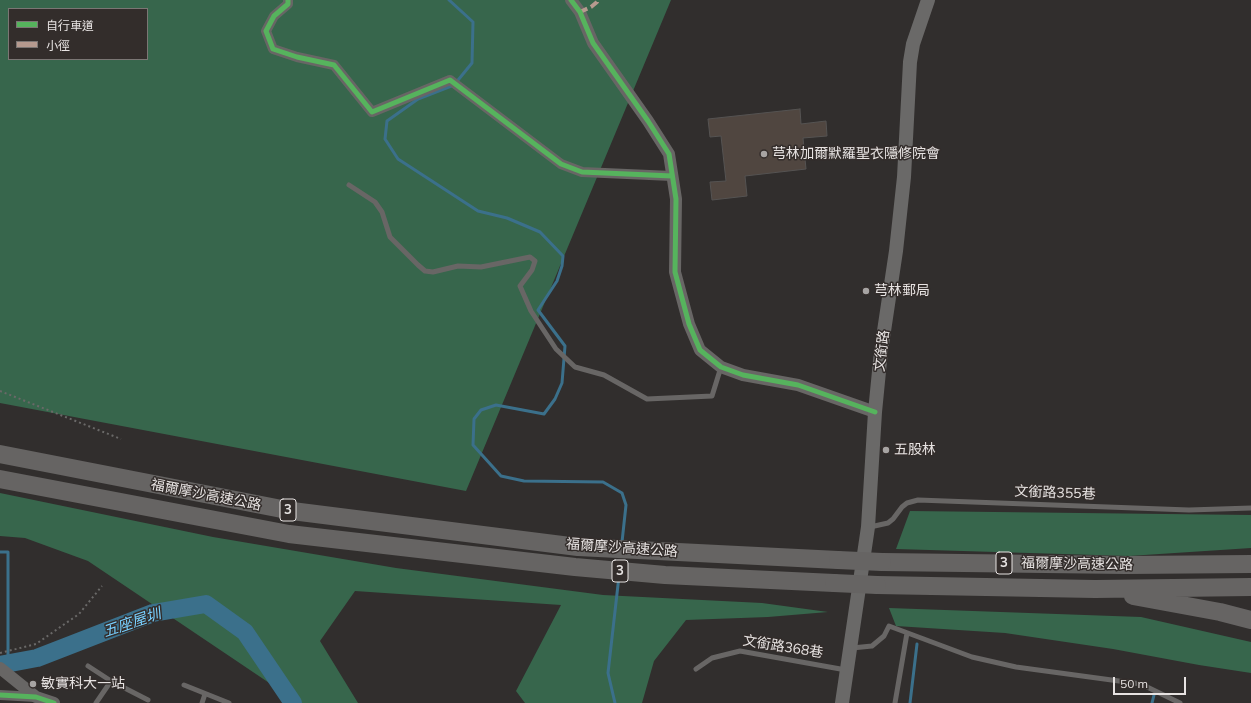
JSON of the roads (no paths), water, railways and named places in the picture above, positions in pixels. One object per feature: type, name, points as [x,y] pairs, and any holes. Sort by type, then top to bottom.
[{"type":"highway","name":"福爾摩沙高速公路","points":[[0,454],[292,511],[578,546],[882,562],[1126,565],[1251,564]]},
{"type":"highway","name":"福爾摩沙高速公路","points":[[0,479],[288,534],[575,567],[665,575],[877,585],[1095,589],[1251,587]]},
{"type":"highway","points":[[1126,565],[1208,560],[1251,554]]},
{"type":"highway","points":[[1095,589],[1220,612],[1251,620]]},
{"type":"main road","name":"文銜路","points":[[842,703],[859,597],[868,527],[875,412],[904,177],[910,62],[913,44],[928,0]]},
{"type":"street","points":[[288,0],[288,4],[274,16],[266,31],[273,49],[298,57],[334,65],[372,112],[450,80],[560,164],[582,172],[672,176]]},
{"type":"street","points":[[571,0],[580,12],[593,44],[648,121],[668,154],[676,199],[675,272],[689,324],[700,350],[721,367],[743,375],[798,385],[875,412]]},
{"type":"street","points":[[0,668],[36,697]]},
{"type":"street","points":[[0,695],[36,697],[54,703]]},
{"type":"lane","points":[[349,185],[375,202],[382,212],[390,237],[418,266],[425,271],[433,272],[458,266],[481,268],[530,258],[535,261],[532,270],[520,286],[530,311],[556,349],[575,367],[604,375],[647,399],[712,396],[721,367]]},
{"type":"lane","name":"文銜路355巷","points":[[868,527],[888,523],[907,503],[918,500],[1189,510],[1251,508]]},
{"type":"lane","points":[[850,647],[872,646],[884,636],[889,626],[972,657],[1016,667],[1141,684],[1180,703]]},
{"type":"lane","points":[[895,703],[907,633]]},
{"type":"lane","name":"文銜路368巷","points":[[696,669],[712,658],[740,651],[847,670]]},
{"type":"lane","points":[[88,666],[112,681],[148,700]]},
{"type":"lane","points":[[96,703],[112,681]]},
{"type":"lane","points":[[184,685],[229,703]]},
{"type":"lane","points":[[202,703],[205,694]]},
{"type":"waterway","points":[[449,0],[473,22],[472,63],[454,85],[418,99],[387,121],[385,139],[398,159],[478,211],[507,218],[540,232],[563,256],[562,266],[557,281],[538,310],[565,346],[562,383],[555,399],[544,414],[496,405],[481,410],[474,419],[473,445],[501,476],[524,481],[603,482],[622,493],[626,505],[622,542]]},
{"type":"waterway","points":[[0,552],[8,552],[8,663]]},
{"type":"waterway","points":[[615,703],[608,673],[619,576]]},
{"type":"waterway","name":"五座屋圳","points":[[0,665],[37,658],[153,613],[206,604],[245,632],[293,703]]},
{"type":"waterway","points":[[910,703],[917,644]]},
{"type":"waterway","points":[[1152,703],[1154,695]]},
{"type":"place","name":"芎林加爾默羅聖衣隱修院會","points":[[764,154]]},
{"type":"place","name":"芎林郵局","points":[[866,291]]},
{"type":"place","name":"五股林","points":[[886,450]]},
{"type":"place","name":"敏實科大一站","points":[[33,684]]}]
